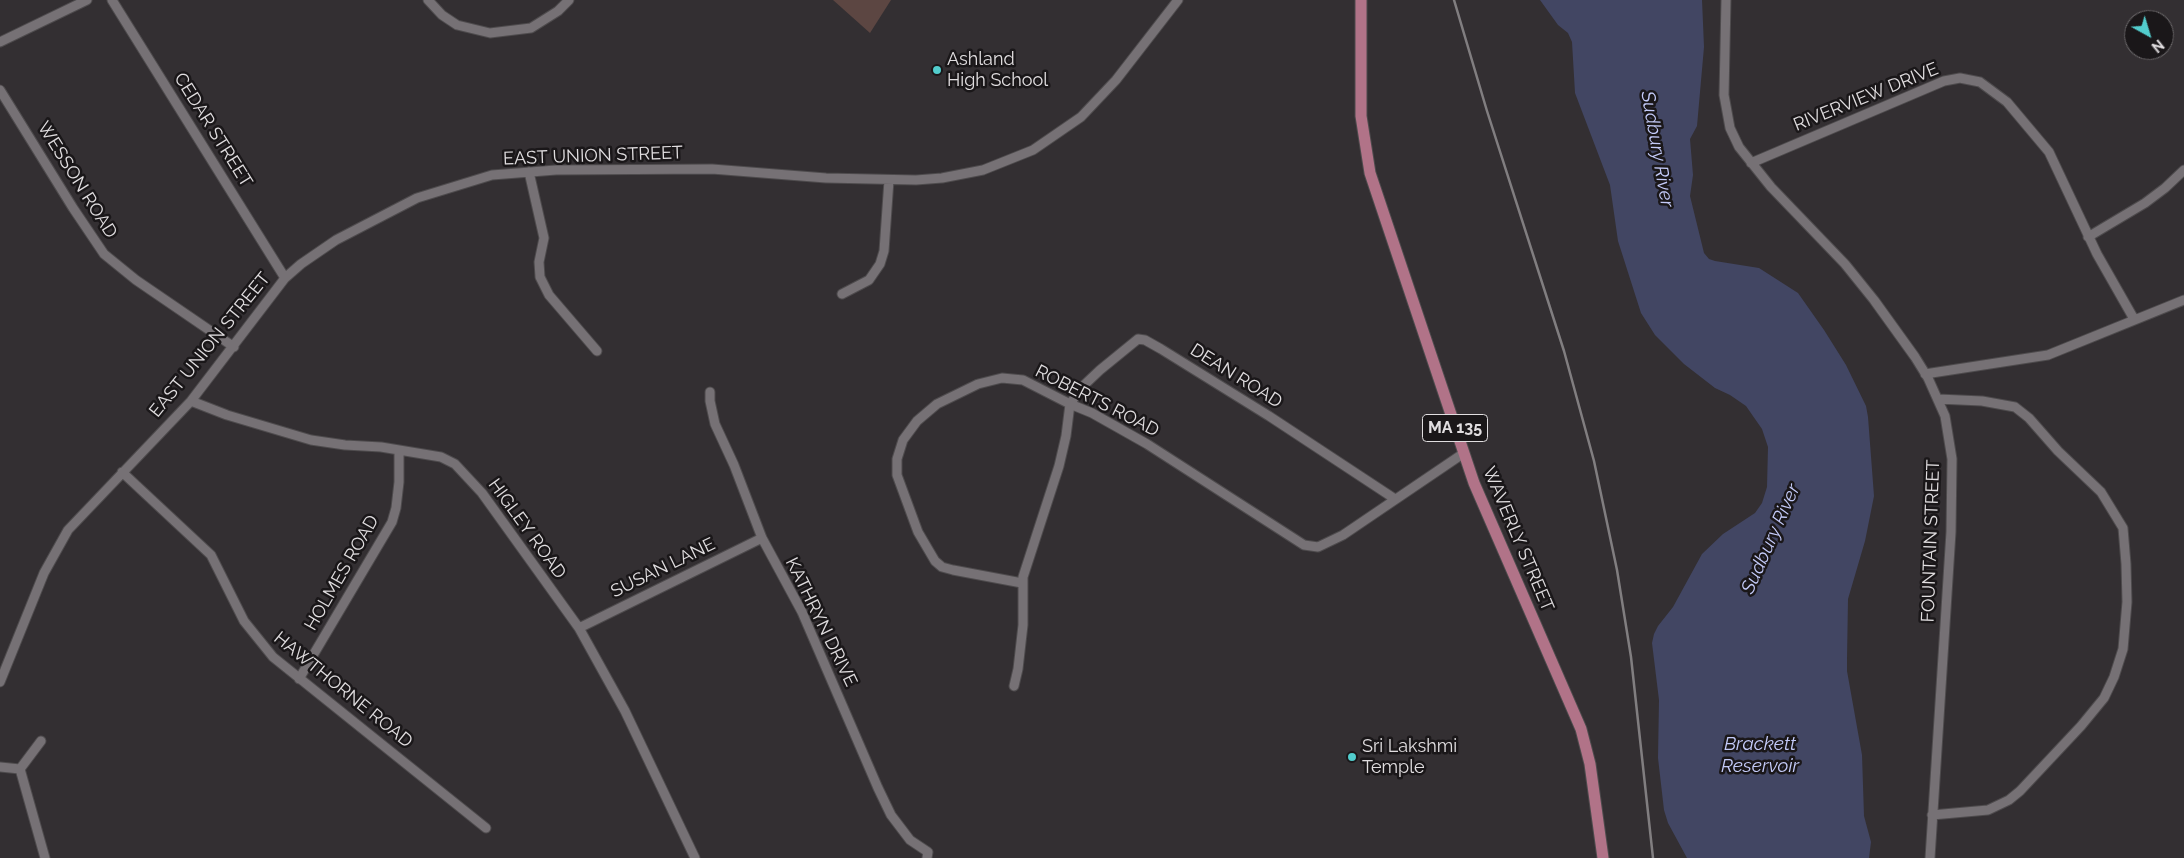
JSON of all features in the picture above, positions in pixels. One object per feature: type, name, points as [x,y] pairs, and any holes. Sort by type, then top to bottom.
[{"type":"main road","name":"WAVERLY STREET","points":[[1361,0],[1361,116],[1370,172],[1464,453],[1486,512],[1581,729],[1590,764],[1603,858]]},
{"type":"street","points":[[0,42],[87,0]]},
{"type":"street","name":"CEDAR STREET","points":[[112,0],[285,278]]},
{"type":"street","points":[[428,0],[442,15],[457,26],[490,33],[531,28],[558,11],[569,0]]},
{"type":"street","name":"EAST UNION STREET","points":[[0,682],[44,573],[59,544],[87,508],[191,401],[285,278],[301,264],[336,240],[417,198],[492,175],[529,172],[712,169],[826,178],[889,180],[942,178],[983,170],[1033,150],[1075,122],[1097,101],[1134,58],[1178,0]]},
{"type":"street","name":"FOUNTAIN STREET","points":[[1726,0],[1724,42],[1726,111],[1730,128],[1751,163],[1859,281],[1925,374],[1938,399],[1949,434],[1952,488],[1951,532],[1930,858]]},
{"type":"street","name":"RIVERVIEW DRIVE","points":[[1751,163],[1944,81],[1960,78],[1980,82],[1997,93],[2040,139],[2056,165],[2088,237],[2134,319]]},
{"type":"street","name":"WESSON ROAD","points":[[0,90],[104,254],[136,280],[234,347]]},
{"type":"street","points":[[2088,237],[2152,198],[2184,170]]},
{"type":"street","points":[[529,172],[544,238],[539,262],[540,277],[549,295],[597,351]]},
{"type":"street","points":[[842,294],[868,280],[880,264],[884,251],[889,180]]},
{"type":"street","points":[[1925,374],[2048,356],[2184,300]]},
{"type":"street","name":"DEAN ROAD","points":[[1070,404],[1082,387],[1130,344],[1138,339],[1145,340],[1270,416],[1395,499]]},
{"type":"street","name":"ROBERTS ROAD","points":[[1022,583],[953,570],[942,567],[935,561],[918,532],[897,475],[897,458],[902,440],[917,421],[937,404],[978,384],[1002,378],[1023,380],[1092,413],[1147,444],[1304,545],[1318,547],[1328,543],[1464,453]]},
{"type":"street","name":"KATHRYN DRIVE","points":[[710,392],[715,424],[734,465],[762,538],[802,612],[892,815],[910,840],[928,855]]},
{"type":"street","points":[[1932,815],[1988,810],[2009,800],[2020,791],[2081,726],[2104,698],[2114,677],[2123,649],[2127,602],[2123,528],[2101,492],[2058,451],[2029,418],[2015,407],[1982,400],[1938,399]]},
{"type":"street","name":"HIGLEY ROAD","points":[[191,401],[227,415],[311,440],[399,450],[441,457],[455,464],[467,475],[579,628],[625,711],[695,858]]},
{"type":"street","points":[[1014,686],[1023,625],[1022,583],[1028,557],[1042,522],[1059,466],[1066,436],[1070,404]]},
{"type":"street","name":"HOLMES ROAD","points":[[299,678],[392,522],[399,482],[399,450]]},
{"type":"street","name":"HAWTHORNE ROAD","points":[[122,472],[211,555],[240,614],[256,639],[273,657],[486,828]]},
{"type":"street","name":"SUSAN LANE","points":[[579,628],[762,538]]},
{"type":"street","points":[[20,769],[41,741]]},
{"type":"street","points":[[0,767],[20,769]]},
{"type":"street","points":[[20,769],[45,858]]},
{"type":"shaded area","points":[[833,0],[891,0],[870,33]]},
{"type":"water","name":"Brackett Reservoir","points":[[1540,0],[1702,0],[1704,47],[1697,126],[1690,139],[1693,175],[1690,196],[1704,253],[1709,259],[1715,261],[1759,268],[1798,293],[1846,365],[1866,406],[1874,496],[1865,541],[1848,599],[1847,671],[1862,755],[1864,816],[1871,842],[1869,858],[1687,858],[1668,823],[1664,810],[1658,758],[1659,700],[1652,643],[1654,634],[1673,607],[1702,554],[1723,534],[1755,513],[1762,503],[1767,487],[1768,447],[1762,429],[1746,406],[1715,388],[1684,364],[1655,335],[1641,313],[1618,241],[1610,185],[1575,93],[1572,42],[1568,33],[1558,25]]},
{"type":"railway","points":[[1454,0],[1487,111],[1564,351],[1594,461],[1617,570],[1631,657],[1653,858]]},
{"type":"place","name":"Ashland High School","points":[[937,70]]},
{"type":"place","name":"Sri Lakshmi Temple","points":[[1352,757]]},
{"type":"water label","name":"Sudbury River","points":[[1657,149]]},
{"type":"water label","name":"Sudbury River","points":[[1771,539]]}]
